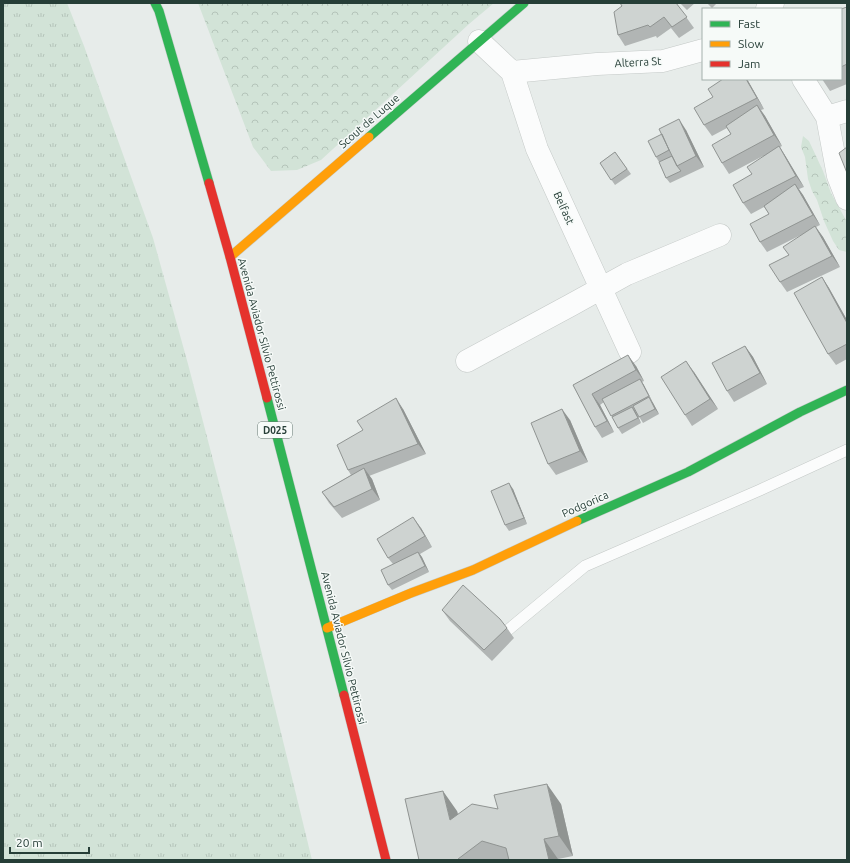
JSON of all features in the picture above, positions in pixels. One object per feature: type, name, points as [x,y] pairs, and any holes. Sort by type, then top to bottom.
[{"type":"street","name":"Avenida Aviador Silvio Pettirossi","points":[[155,3],[159,11],[230,257],[386,860]]},
{"type":"street","name":"Scout de Luque","points":[[230,257],[524,3]]},
{"type":"street","points":[[479,41],[508,67]]},
{"type":"street","name":"Alterra St","points":[[508,67],[663,62],[702,50]]},
{"type":"street","name":"Belfast","points":[[508,67],[537,149],[630,352]]},
{"type":"street","points":[[804,80],[837,114],[838,176],[847,198]]},
{"type":"street","points":[[467,361],[627,274],[720,235]]},
{"type":"street","name":"Podgorica","points":[[327,628],[411,593],[474,570],[573,523],[688,472],[800,412],[847,390]]},
{"type":"lane","points":[[508,630],[584,566],[760,490],[847,450]]},
{"type":"green space","points":[[3,3],[67,3],[84,46],[153,238],[188,364],[238,556],[312,860],[3,860]]},
{"type":"green space","points":[[198,3],[494,3],[469,24],[321,160],[297,170],[271,171],[253,147]]},
{"type":"green space","points":[[803,136],[809,141],[823,171],[831,193],[847,222],[847,252],[839,250],[833,241],[812,191],[808,179],[805,157],[801,147]]},
{"type":"building","points":[[620,3],[676,3],[687,17],[672,27],[664,17],[650,27],[648,25],[618,35],[614,12],[622,6]]},
{"type":"building","points":[[847,7],[847,64],[842,66],[842,9]]},
{"type":"building","points":[[722,80],[747,80],[757,98],[704,125],[694,108],[713,97],[708,89]]},
{"type":"building","points":[[757,105],[774,135],[722,163],[712,145],[731,134],[726,126]]},
{"type":"building","points":[[679,119],[696,156],[677,166],[659,129]]},
{"type":"building","points":[[662,134],[669,150],[656,157],[648,141]]},
{"type":"building","points":[[779,146],[796,176],[743,203],[733,185],[752,174],[747,167]]},
{"type":"building","points":[[847,147],[847,173],[839,153]]},
{"type":"building","points":[[615,152],[627,169],[611,180],[600,163]]},
{"type":"building","points":[[672,156],[681,171],[666,178],[659,162]]},
{"type":"building","points":[[795,184],[813,215],[760,242],[750,224],[769,214],[764,206]]},
{"type":"building","points":[[815,226],[832,256],[780,282],[769,265],[789,255],[783,247]]},
{"type":"building","points":[[822,277],[847,323],[847,344],[828,354],[794,293]]},
{"type":"building","points":[[745,346],[760,373],[727,391],[712,363]]},
{"type":"building","points":[[628,355],[636,370],[592,394],[607,421],[595,427],[573,385]]},
{"type":"building","points":[[686,361],[710,399],[685,415],[661,377]]},
{"type":"building","points":[[640,379],[649,396],[611,416],[602,399]]},
{"type":"building","points":[[649,397],[655,409],[639,417],[633,406]]},
{"type":"building","points":[[396,398],[418,444],[348,470],[337,445],[363,430],[357,421]]},
{"type":"building","points":[[632,407],[638,418],[618,428],[612,417]]},
{"type":"building","points":[[562,409],[580,451],[548,464],[531,423]]},
{"type":"building","points":[[364,468],[372,489],[334,507],[322,492]]},
{"type":"building","points":[[509,483],[524,518],[505,525],[491,491]]},
{"type":"building","points":[[413,517],[425,536],[388,558],[377,539]]},
{"type":"building","points":[[418,552],[425,566],[388,585],[381,570]]},
{"type":"building","points":[[463,585],[500,619],[507,628],[484,650],[442,610]]},
{"type":"building","points":[[547,784],[559,836],[544,839],[549,860],[509,860],[506,848],[482,841],[458,860],[419,860],[405,799],[443,791],[450,820],[472,804],[498,809],[494,795]]},
{"type":"traffic: fast","points":[[155,3],[159,11],[209,183]]},
{"type":"traffic: fast","points":[[369,137],[524,3]]},
{"type":"traffic: fast","points":[[577,521],[688,472],[800,412],[847,390]]},
{"type":"traffic: fast","points":[[267,398],[344,695]]},
{"type":"traffic: slow","points":[[230,257],[369,137]]},
{"type":"traffic: slow","points":[[327,628],[411,593],[473,570],[577,521]]},
{"type":"traffic: jam","points":[[209,183],[267,398]]},
{"type":"traffic: jam","points":[[344,695],[386,860]]}]
